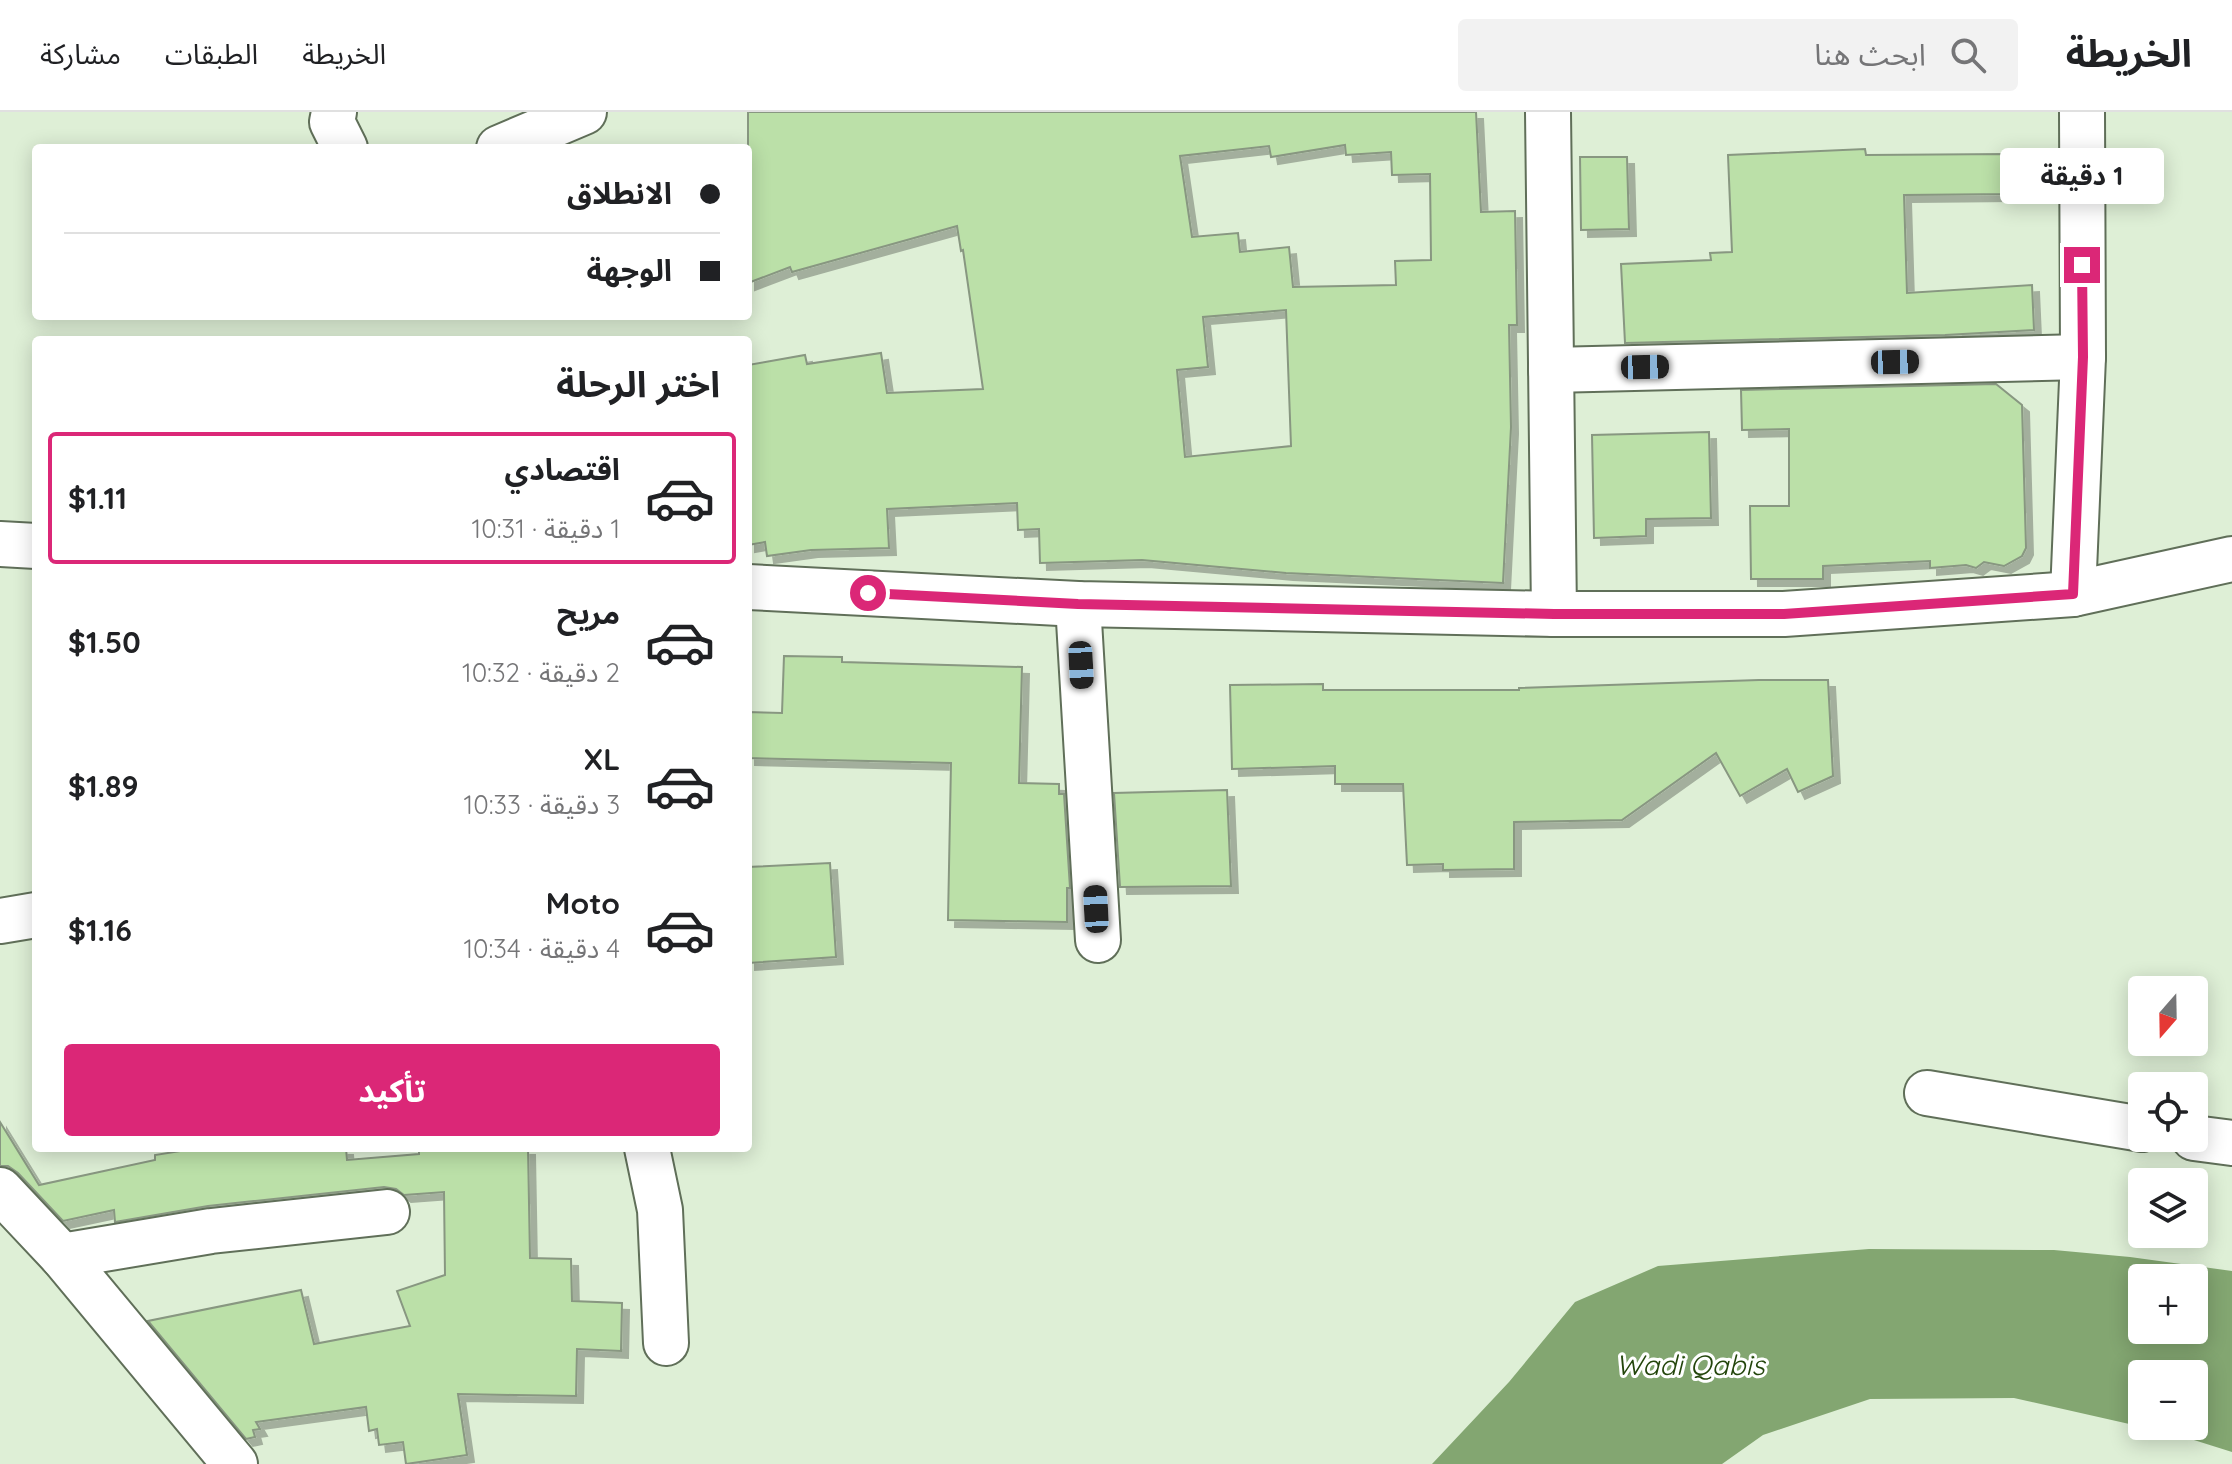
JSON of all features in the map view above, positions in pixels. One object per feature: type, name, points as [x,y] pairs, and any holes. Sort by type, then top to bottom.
[{"type":"street","points":[[334,112],[332,122],[343,144]]},
{"type":"street","points":[[508,144],[584,112]]},
{"type":"street","points":[[1548,112],[1554,614]]},
{"type":"street","points":[[2073,594],[2083,357],[2082,112]]},
{"type":"street","points":[[1551,370],[2083,357]]},
{"type":"street","points":[[0,544],[32,546]]},
{"type":"street","points":[[752,587],[1078,604],[1554,614],[1784,614],[2073,594],[2232,559]]},
{"type":"street","points":[[1078,604],[1098,940]]},
{"type":"street","points":[[0,921],[32,916]]},
{"type":"street","points":[[1927,1093],[2128,1127]]},
{"type":"street","points":[[2208,1140],[2232,1143]]},
{"type":"street","points":[[648,1152],[660,1210],[666,1343]]},
{"type":"street","points":[[0,1190],[62,1256],[235,1464]]},
{"type":"street","points":[[62,1256],[211,1231],[387,1212]]},
{"type":"water","name":"Wadi Qabis","points":[[1869,1249],[2054,1250],[2181,1264],[2128,1264],[2128,1344],[2208,1344],[2208,1268],[2232,1271],[2232,1452],[2194,1440],[2208,1440],[2208,1360],[2128,1360],[2128,1424],[2014,1398],[1870,1399],[1763,1435],[1722,1464],[1432,1464],[1509,1382],[1575,1302],[1658,1266]]},
{"type":"building","points":[[748,112],[1476,112],[1481,212],[1515,211],[1517,325],[1509,325],[1511,427],[1503,583],[1286,573],[1142,560],[1040,563],[1039,529],[1018,530],[1017,503],[887,509],[889,548],[811,550],[767,556],[765,542],[752,544],[752,364],[805,355],[807,364],[881,353],[887,393],[983,389],[957,226],[792,272],[790,267],[752,281],[752,144],[748,144]],"holes":[[[1345,145],[1346,155],[1391,152],[1392,175],[1430,174],[1431,260],[1395,261],[1396,285],[1293,287],[1289,247],[1240,252],[1238,233],[1192,237],[1180,156],[1269,146],[1271,157]],[[1286,310],[1291,446],[1185,457],[1177,370],[1208,367],[1203,317]]]},
{"type":"building","points":[[1865,149],[1866,155],[2007,154],[2008,194],[1904,195],[1907,293],[2032,285],[2034,330],[1625,343],[1621,264],[1711,260],[1710,253],[1732,252],[1728,155]]},
{"type":"building","points":[[1580,157],[1627,157],[1629,229],[1581,230]]},
{"type":"building","points":[[1996,384],[2022,405],[2026,548],[2022,556],[2004,566],[1984,562],[1976,568],[1966,565],[1930,568],[1930,561],[1823,566],[1823,579],[1751,579],[1750,506],[1789,506],[1789,429],[1742,430],[1741,390]]},
{"type":"building","points":[[1709,432],[1711,518],[1646,519],[1646,536],[1594,538],[1592,435]]},
{"type":"building","points":[[784,656],[842,657],[842,662],[1022,667],[1019,783],[1059,784],[1059,794],[1064,794],[1070,888],[1067,888],[1067,922],[948,920],[951,763],[752,758],[752,712],[782,713]]},
{"type":"building","points":[[1828,680],[1833,776],[1798,792],[1787,769],[1740,796],[1716,753],[1622,820],[1514,822],[1514,869],[1443,870],[1443,864],[1407,865],[1403,784],[1335,784],[1335,766],[1232,769],[1230,685],[1323,684],[1323,690],[1519,690]]},
{"type":"building","points":[[1227,790],[1231,886],[1120,887],[1114,793]]},
{"type":"building","points":[[830,863],[836,957],[752,963],[752,867]]},
{"type":"building","points":[[0,1122],[39,1185],[155,1160],[155,1155],[174,1152],[346,1152],[347,1160],[419,1152],[528,1152],[530,1258],[571,1259],[572,1301],[622,1303],[621,1351],[577,1349],[576,1396],[458,1394],[467,1455],[406,1464],[403,1442],[379,1445],[377,1429],[369,1431],[366,1407],[256,1422],[260,1429],[253,1430],[255,1437],[246,1439],[148,1321],[301,1290],[314,1344],[410,1326],[397,1291],[445,1275],[444,1192],[404,1195],[396,1189],[384,1187],[208,1206],[115,1222],[114,1210],[63,1221],[18,1173],[8,1166],[0,1166]]},
{"type":"route","points":[[868,593],[1078,604],[1554,614],[1784,614],[2073,594],[2083,357],[2082,265]]}]
